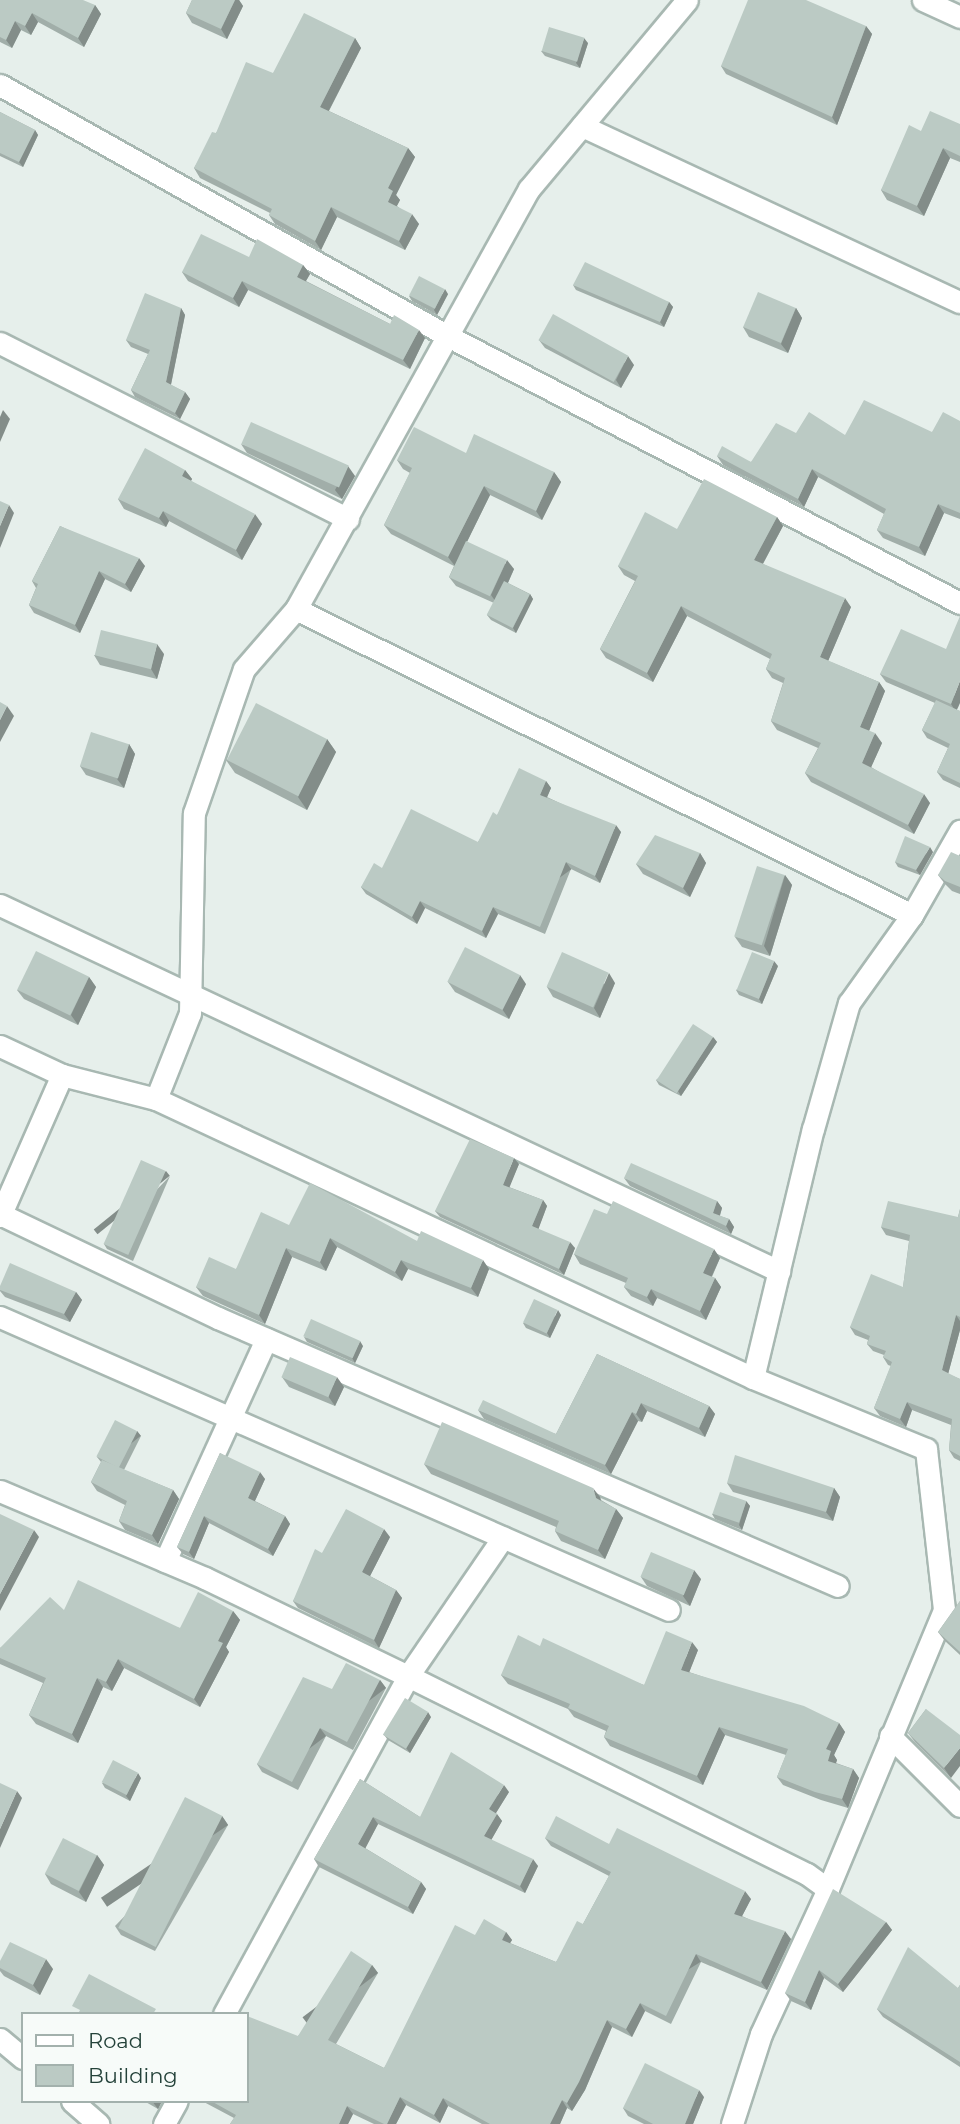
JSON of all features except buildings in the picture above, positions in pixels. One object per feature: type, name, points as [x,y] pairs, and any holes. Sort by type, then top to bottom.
[{"type":"street","points":[[156,1099],[190,1013],[194,813],[244,668],[296,609],[529,189],[687,0]]},
{"type":"street","points":[[923,0],[960,17]]},
{"type":"street","points":[[0,85],[446,335],[960,603]]},
{"type":"street","points":[[582,126],[960,302]]},
{"type":"street","points":[[0,343],[348,519]]},
{"type":"street","points":[[296,609],[912,915]]},
{"type":"street","points":[[753,1378],[849,1003],[912,915],[960,831]]},
{"type":"street","points":[[0,905],[190,998],[779,1271]]},
{"type":"street","points":[[0,1046],[62,1075],[156,1099],[753,1378],[926,1449],[950,1566],[944,1610],[828,1889],[761,2034],[732,2124]]},
{"type":"street","points":[[62,1075],[0,1215],[266,1339],[838,1586]]},
{"type":"street","points":[[0,1317],[669,1610]]},
{"type":"street","points":[[165,1561],[233,1420],[266,1339]]},
{"type":"street","points":[[0,1491],[165,1561],[408,1676],[807,1874],[828,1889]]},
{"type":"street","points":[[226,2012],[408,1676],[503,1537]]},
{"type":"street","points":[[890,1736],[960,1806]]},
{"type":"street","points":[[0,2039],[21,2056]]},
{"type":"street","points":[[74,2103],[98,2124]]},
{"type":"street","points":[[164,2124],[176,2103]]}]
